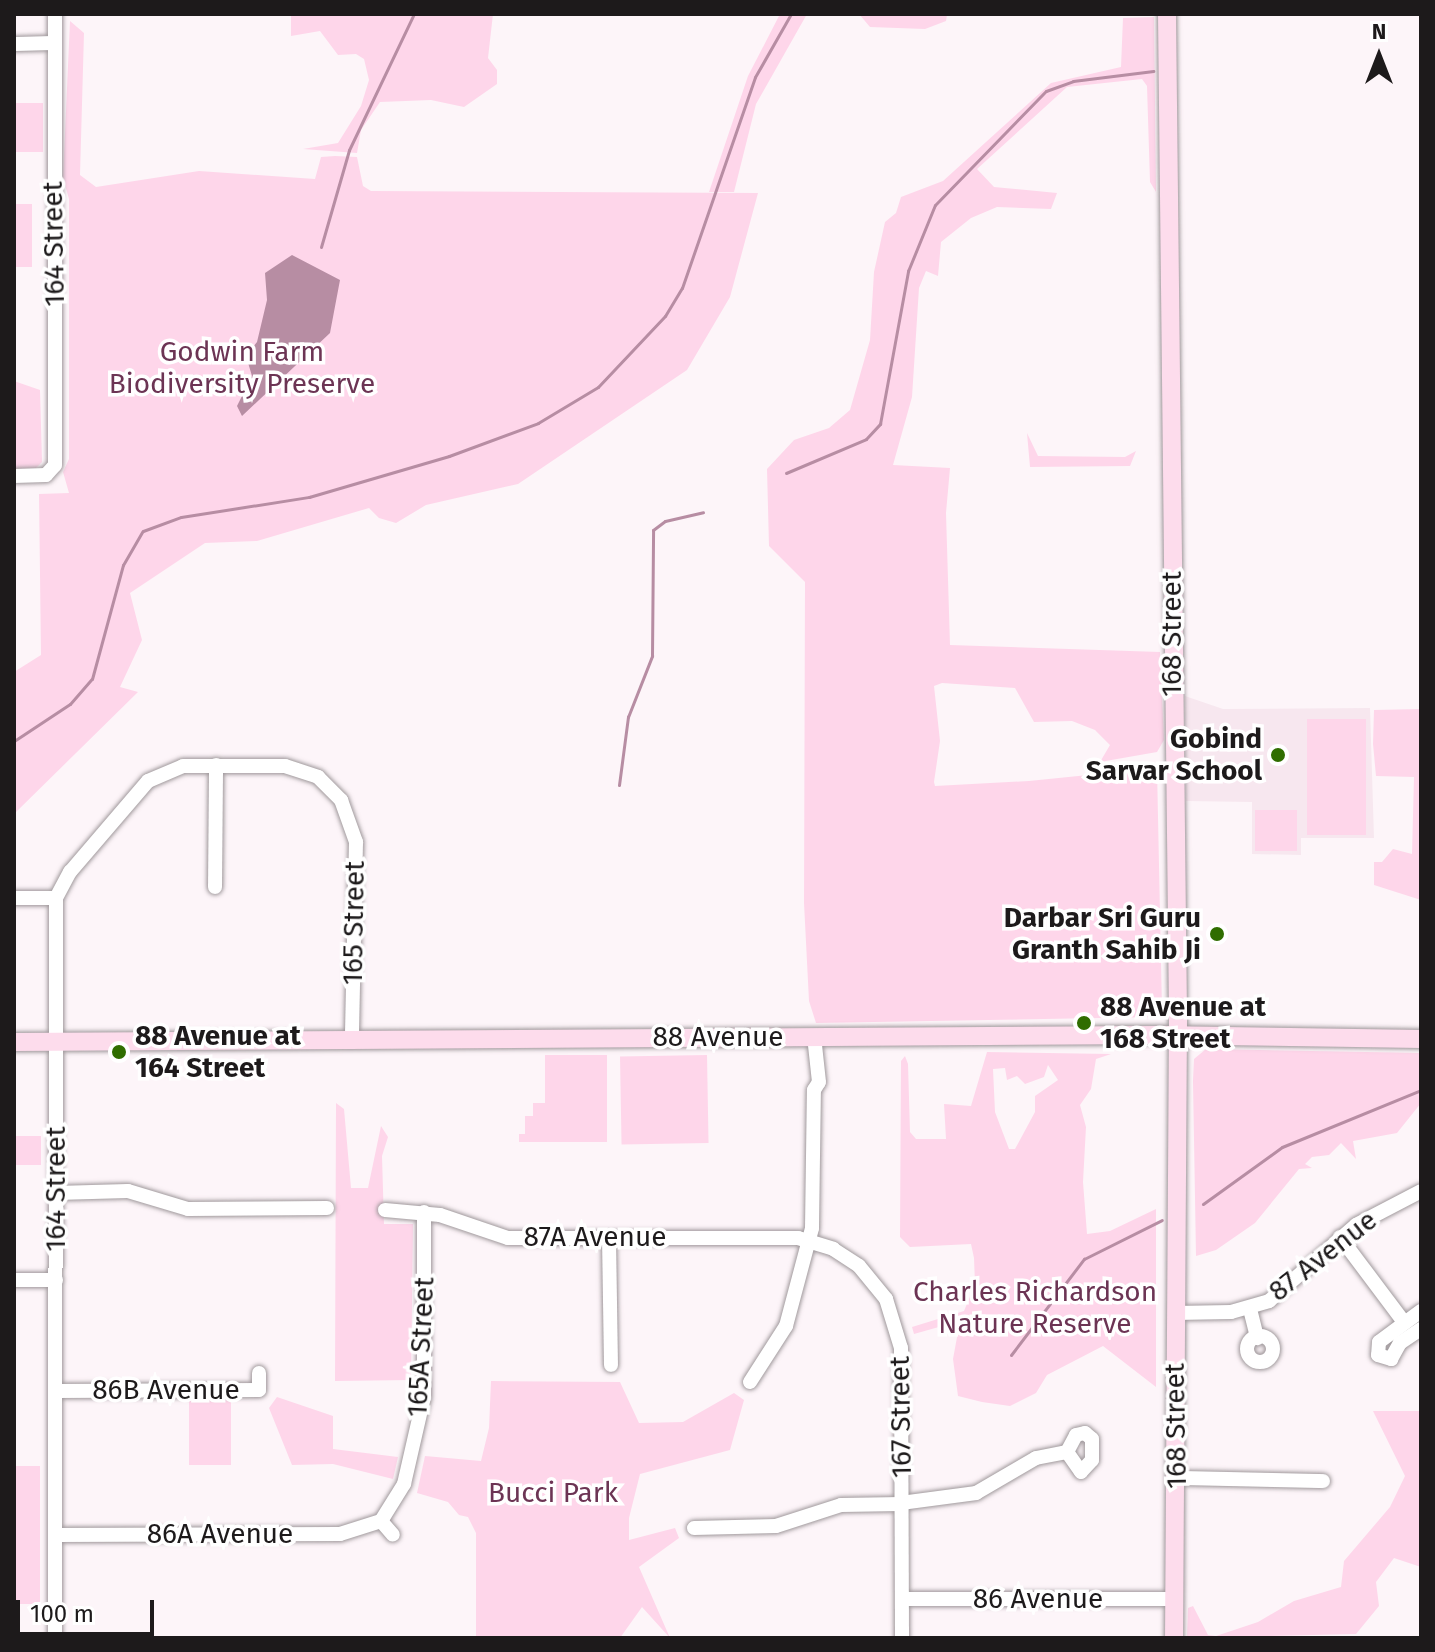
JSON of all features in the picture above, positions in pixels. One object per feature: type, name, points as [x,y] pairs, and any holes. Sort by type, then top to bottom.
[{"type":"main road","name":"168 Street","points":[[1167,14],[1178,1035],[1175,1313],[1178,1478],[1174,1638]]},
{"type":"main road","name":"88 Avenue","points":[[14,1042],[352,1039],[816,1044],[1178,1035],[1421,1039]]},
{"type":"street","name":"164 Street","points":[[14,476],[52,473],[55,14]]},
{"type":"street","points":[[14,44],[54,43]]},
{"type":"street","points":[[14,898],[56,898],[77,862],[156,775],[183,766],[216,765],[215,887]]},
{"type":"street","name":"165 Street","points":[[216,765],[298,768],[318,777],[347,809],[356,842],[352,1039]]},
{"type":"street","name":"164 Street","points":[[55,1638],[56,898]]},
{"type":"street","points":[[750,1382],[784,1330],[809,1241],[816,1044]]},
{"type":"street","points":[[56,1193],[128,1191],[188,1209],[327,1208]]},
{"type":"street","name":"87 Avenue","points":[[1175,1313],[1250,1309],[1286,1291],[1340,1237],[1421,1191]]},
{"type":"street","name":"87A Avenue","points":[[385,1210],[424,1212],[508,1238],[809,1241]]},
{"type":"street","name":"165A Street","points":[[381,1521],[404,1484],[423,1402],[424,1212]]},
{"type":"street","points":[[1340,1237],[1403,1321]]},
{"type":"street","points":[[609,1238],[611,1365]]},
{"type":"street","name":"167 Street","points":[[809,1241],[839,1252],[863,1270],[893,1315],[901,1353],[902,1638]]},
{"type":"street","points":[[14,1280],[56,1280]]},
{"type":"street","points":[[1250,1309],[1257,1338]]},
{"type":"street","points":[[1421,1311],[1403,1321],[1378,1344],[1381,1358],[1392,1359],[1400,1343],[1421,1329]]},
{"type":"street","name":"86B Avenue","points":[[56,1391],[259,1390],[259,1373]]},
{"type":"street","points":[[694,1528],[776,1526],[841,1505],[901,1504],[976,1493],[1033,1459],[1067,1452]]},
{"type":"street","points":[[1178,1478],[1323,1481]]},
{"type":"street","points":[[381,1521],[393,1535]]},
{"type":"street","name":"86A Avenue","points":[[55,1535],[344,1533],[381,1521]]},
{"type":"street","name":"86 Avenue","points":[[902,1599],[1174,1599]]},
{"type":"shaded area","points":[[292,255],[340,280],[330,333],[242,416],[237,406],[252,376],[246,356],[257,342],[267,300],[265,273]]},
{"type":"shaded area","name":"Gobind Sarvar School","points":[[1185,696],[1223,709],[1370,708],[1374,838],[1301,838],[1301,855],[1252,854],[1252,802],[1186,801]]},
{"type":"green space","points":[[291,14],[493,14],[488,58],[497,70],[497,84],[464,107],[431,100],[380,102],[361,130],[357,153],[303,149],[338,143],[361,106],[369,80],[364,59],[356,54],[338,55],[320,31],[291,36]]},
{"type":"green space","points":[[780,14],[807,14],[756,104],[734,192],[709,192],[748,76]]},
{"type":"green space","points":[[859,14],[998,14],[947,15],[946,21],[925,29],[870,27]]},
{"type":"green space","points":[[1154,17],[1156,192],[1150,182],[1147,86],[1142,79],[1067,87],[977,169],[994,187],[1057,193],[1051,209],[997,207],[971,218],[941,242],[938,276],[926,271],[919,288],[912,397],[893,465],[950,468],[946,513],[950,645],[1160,652],[1164,740],[1157,752],[1100,762],[1110,745],[1095,730],[1072,721],[1034,722],[1015,688],[942,683],[934,686],[940,741],[934,782],[935,786],[1029,781],[1157,768],[1162,1011],[1157,1017],[816,1023],[809,1001],[804,903],[805,582],[769,546],[767,469],[794,440],[829,428],[850,410],[870,340],[874,272],[885,222],[896,213],[901,197],[943,181],[1051,83],[1121,67],[1123,18]]},
{"type":"green space","name":"Godwin Farm Biodiversity Preserve","points":[[70,21],[84,33],[80,175],[96,187],[199,171],[315,179],[321,157],[335,156],[357,157],[363,186],[371,191],[758,193],[730,297],[687,370],[518,484],[426,505],[396,523],[379,518],[369,508],[257,541],[205,543],[130,593],[142,640],[120,687],[138,692],[14,814],[14,672],[41,655],[39,494],[69,493],[63,472],[69,459],[69,199],[63,178]]},
{"type":"green space","points":[[14,103],[43,103],[43,152],[14,152]]},
{"type":"green space","points":[[14,204],[32,204],[32,267],[14,267]]},
{"type":"green space","points":[[14,381],[40,390],[42,462],[36,468],[14,470]]},
{"type":"green space","points":[[1027,433],[1038,456],[1125,457],[1136,451],[1130,466],[1030,467]]},
{"type":"green space","points":[[1421,709],[1421,900],[1374,885],[1374,862],[1382,862],[1393,849],[1412,854],[1414,777],[1376,776],[1373,744],[1374,710]]},
{"type":"green space","points":[[1307,719],[1366,719],[1366,835],[1307,835]]},
{"type":"green space","points":[[1255,810],[1297,810],[1297,851],[1255,851]]},
{"type":"green space","name":"Charles Richardson Nature Reserve","points":[[1206,1049],[1421,1053],[1421,1103],[1397,1133],[1353,1141],[1356,1159],[1341,1143],[1329,1155],[1312,1157],[1305,1164],[1312,1168],[1299,1169],[1255,1223],[1216,1250],[1196,1256],[1194,1059]]},
{"type":"green space","points":[[987,1052],[1111,1054],[1096,1059],[1091,1089],[1080,1105],[1086,1127],[1083,1182],[1087,1234],[1110,1231],[1156,1209],[1156,1387],[1103,1346],[1047,1375],[1036,1393],[1010,1406],[982,1402],[958,1396],[953,1359],[960,1321],[914,1334],[912,1327],[964,1311],[975,1284],[974,1258],[971,1244],[910,1247],[900,1237],[901,1061],[905,1056],[908,1064],[910,1132],[916,1139],[946,1139],[944,1104],[971,1106]],"holes":[[[1048,1065],[1058,1080],[1035,1096],[1035,1112],[1015,1149],[1009,1149],[995,1112],[993,1069],[1005,1068],[1007,1080],[1017,1076],[1025,1084],[1044,1077]]]},
{"type":"green space","points":[[545,1055],[607,1055],[607,1142],[519,1142],[519,1134],[525,1134],[525,1116],[533,1116],[533,1103],[545,1103]]},
{"type":"green space","points":[[707,1055],[709,1143],[622,1145],[620,1057]]},
{"type":"green space","points":[[336,1103],[344,1109],[351,1188],[368,1188],[381,1126],[388,1137],[382,1156],[384,1224],[413,1224],[411,1380],[335,1381]]},
{"type":"green space","points":[[14,1136],[41,1136],[41,1165],[14,1165]]},
{"type":"green space","name":"Bucci Park","points":[[491,1381],[620,1382],[639,1423],[683,1422],[734,1393],[744,1400],[730,1450],[640,1474],[629,1518],[629,1540],[675,1528],[679,1538],[639,1567],[670,1638],[642,1607],[620,1638],[476,1638],[476,1533],[468,1517],[459,1515],[448,1502],[417,1493],[425,1456],[481,1461],[489,1428]]},
{"type":"green space","points":[[189,1396],[231,1396],[231,1465],[189,1465]]},
{"type":"green space","points":[[277,1397],[333,1416],[333,1449],[398,1457],[393,1479],[333,1464],[292,1465],[269,1408]]},
{"type":"green space","points":[[1373,1411],[1421,1411],[1421,1567],[1394,1558],[1376,1582],[1379,1606],[1356,1634],[1187,1638],[1188,1608],[1193,1606],[1208,1635],[1216,1636],[1258,1622],[1294,1601],[1341,1587],[1344,1561],[1390,1507],[1405,1476]]},
{"type":"green space","points":[[14,1466],[40,1466],[40,1604],[14,1604]]},
{"type":"waterway","points":[[321,247],[349,150],[414,14]]},
{"type":"waterway","points":[[14,741],[70,704],[92,679],[123,565],[143,531],[181,517],[309,497],[449,456],[538,423],[598,387],[665,316],[682,288],[755,77],[791,14]]},
{"type":"waterway","points":[[786,473],[866,439],[880,424],[908,271],[935,205],[1046,91],[1073,81],[1153,71]]},
{"type":"waterway","points":[[619,785],[628,717],[652,656],[653,530],[665,521],[703,512]]},
{"type":"waterway","points":[[1203,1204],[1282,1147],[1421,1090]]},
{"type":"waterway","points":[[1011,1355],[1084,1259],[1162,1220]]},
{"type":"place","name":"Gobind Sarvar School","points":[[1278,755]]},
{"type":"place","name":"Darbar Sri Guru Granth Sahib Ji","points":[[1217,934]]},
{"type":"place","name":"88 Avenue at 168 Street","points":[[1084,1023]]},
{"type":"place","name":"88 Avenue at 164 Street","points":[[119,1052]]}]
